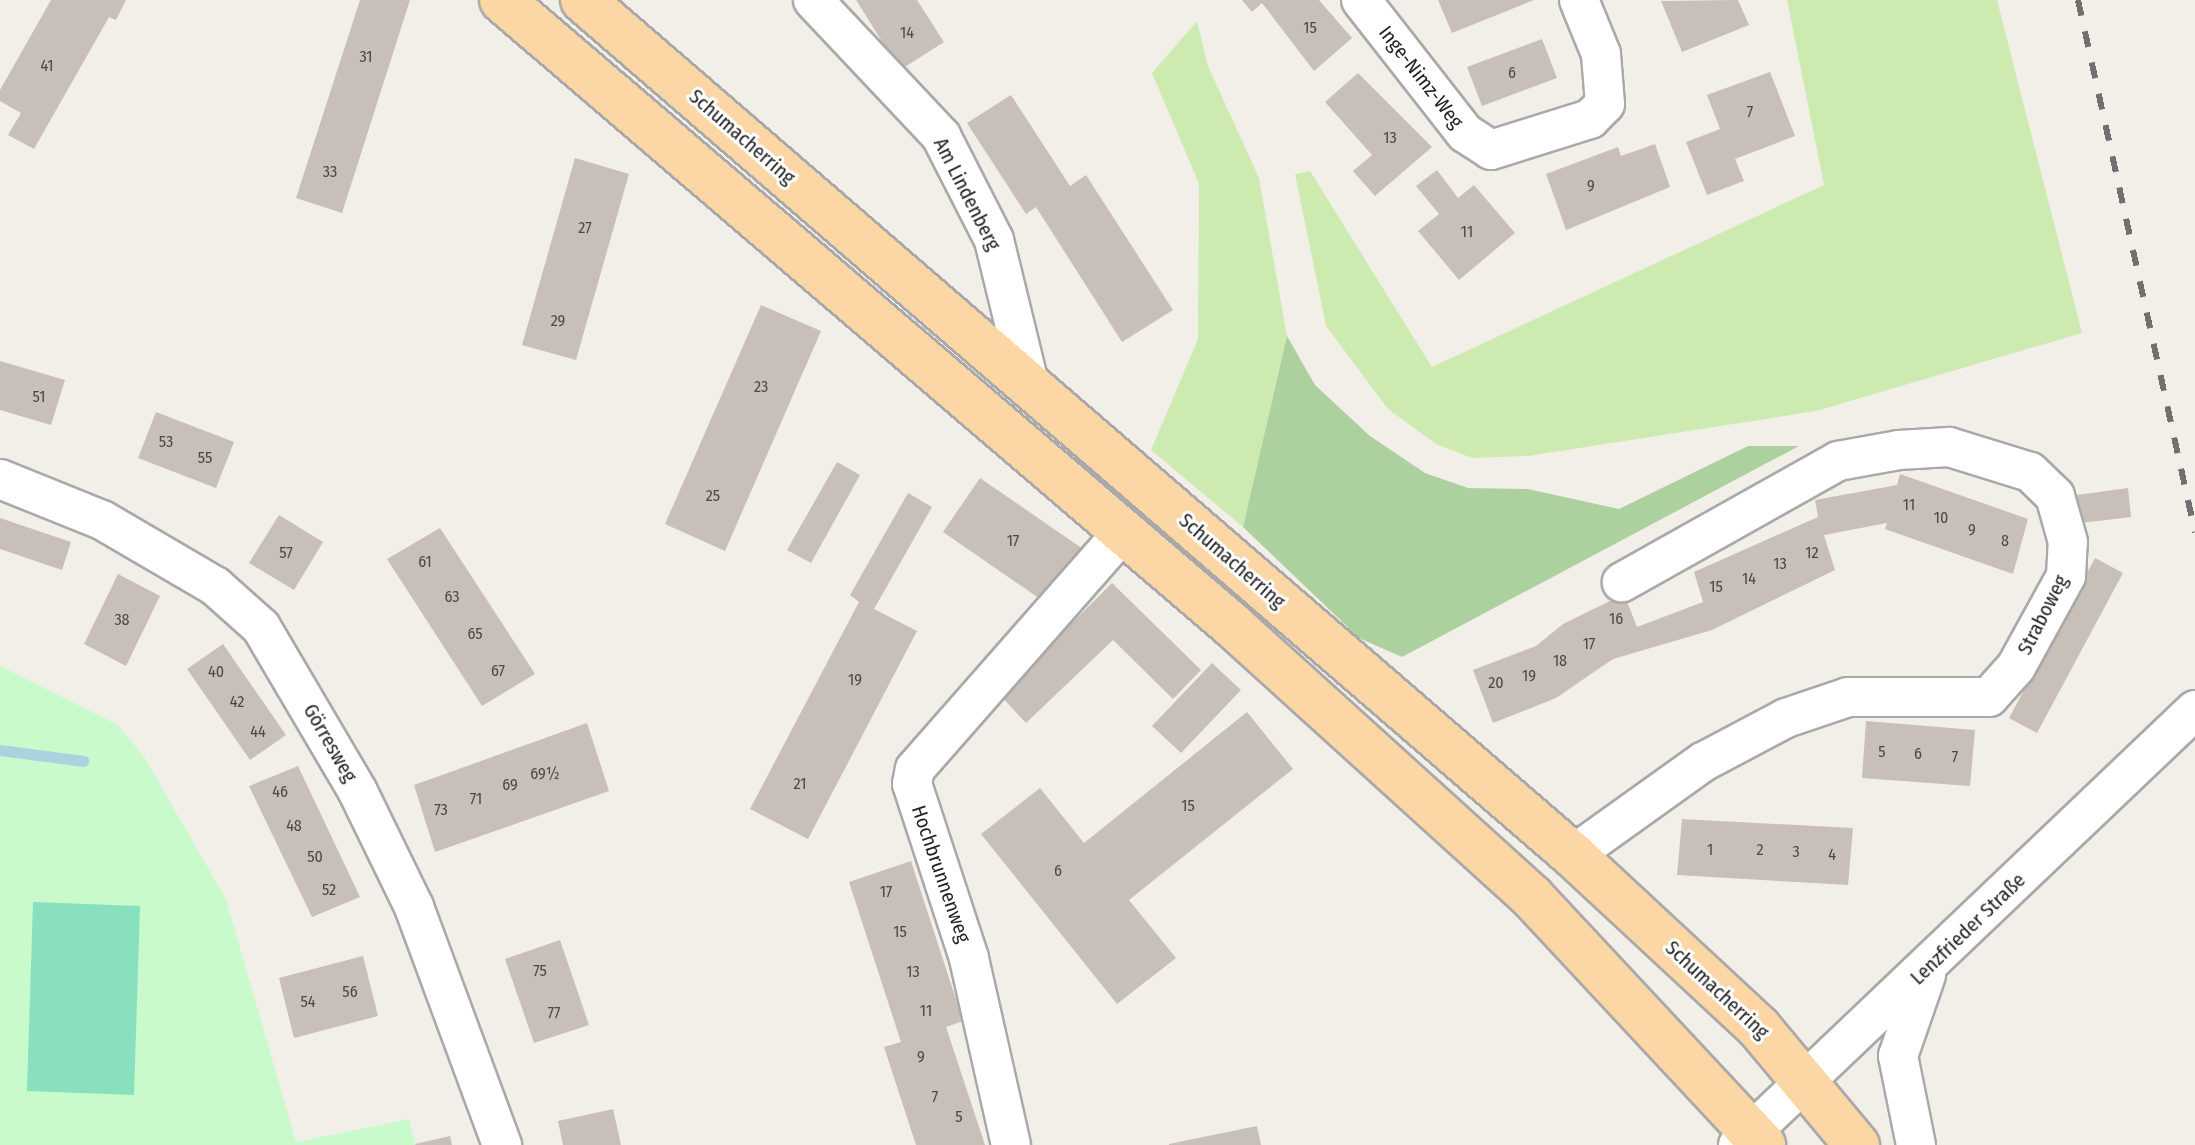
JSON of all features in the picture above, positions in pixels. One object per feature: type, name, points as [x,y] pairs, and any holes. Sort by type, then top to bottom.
[{"type":"main road","points":[[502,0],[1122,533],[1532,897],[1751,1141]]},
{"type":"main road","name":"Schumacherring","points":[[583,0],[1573,855],[1808,1080],[1857,1145]]},
{"type":"street","name":"Am Lindenberg","points":[[813,0],[941,136],[994,240],[1029,384]]},
{"type":"street","name":"Inge-Nimz-Weg","points":[[1361,0],[1465,133],[1491,150],[1590,119],[1605,104],[1601,54],[1579,0]]},
{"type":"street","name":"Straboweg","points":[[1573,855],[1703,762],[1786,718],[1848,697],[1989,697],[2016,667],[2066,576],[2068,542],[2055,496],[2030,472],[1949,447],[1899,450],[1838,461],[1622,582]]},
{"type":"street","name":"Görresweg","points":[[0,479],[102,520],[215,586],[261,627],[358,792],[414,907],[502,1145]]},
{"type":"street","name":"Hochbrunnenweg","points":[[1011,1145],[969,958],[912,784],[915,769],[1122,533]]},
{"type":"street","name":"Lenzfrieder Straße","points":[[1751,1141],[1808,1080],[2195,710]]},
{"type":"street","points":[[1916,1145],[1898,1056],[1928,968]]},
{"type":"green space","points":[[1787,0],[1997,0],[2082,333],[1816,411],[1528,456],[1472,458],[1436,444],[1388,409],[1326,326],[1295,174],[1310,171],[1432,367],[1824,185]]},
{"type":"green space","points":[[1197,21],[1208,66],[1259,178],[1287,336],[1243,527],[1151,450],[1198,339],[1199,184],[1152,73]]},
{"type":"green space","points":[[1287,336],[1315,385],[1370,436],[1425,473],[1468,488],[1528,489],[1619,509],[1748,446],[1799,446],[1402,657],[1359,638],[1243,527]]},
{"type":"green space","points":[[0,666],[118,725],[144,757],[226,899],[296,1142],[409,1119],[415,1145],[0,1145]]},
{"type":"green space","points":[[33,902],[140,906],[134,1095],[27,1091]]},
{"type":"building","points":[[51,0],[126,0],[116,20],[109,17],[34,149],[8,135],[21,113],[0,101],[0,90]]},
{"type":"building","points":[[360,0],[410,0],[342,213],[296,198]]},
{"type":"building","points":[[856,0],[917,0],[944,42],[900,70]]},
{"type":"building","points":[[1242,0],[1319,0],[1352,38],[1314,71],[1262,3],[1252,12]]},
{"type":"building","points":[[1438,0],[1534,0],[1452,33]]},
{"type":"building","points":[[1738,0],[1749,25],[1682,52],[1661,1]]},
{"type":"building","points":[[1542,39],[1557,78],[1482,106],[1467,67]]},
{"type":"building","points":[[1770,72],[1795,136],[1735,159],[1744,181],[1707,195],[1686,142],[1720,129],[1707,95]]},
{"type":"building","points":[[1358,73],[1432,147],[1375,196],[1353,171],[1372,155],[1325,102]]},
{"type":"building","points":[[1011,95],[1070,186],[1086,175],[1173,310],[1122,342],[1036,207],[1026,214],[967,123]]},
{"type":"building","points":[[1655,144],[1670,187],[1566,230],[1546,174],[1618,147],[1621,156]]},
{"type":"building","points":[[575,158],[629,174],[576,360],[522,345]]},
{"type":"building","points":[[1437,170],[1458,198],[1474,185],[1515,233],[1459,280],[1418,231],[1439,214],[1416,186]]},
{"type":"building","points":[[761,305],[821,331],[725,551],[665,524]]},
{"type":"building","points":[[0,361],[65,380],[51,425],[0,410]]},
{"type":"building","points":[[156,412],[234,442],[216,488],[138,458]]},
{"type":"building","points":[[837,462],[860,475],[811,563],[787,550]]},
{"type":"building","points":[[1900,474],[2028,519],[2013,574],[1885,529],[1887,523],[1824,535],[1835,570],[1712,630],[1613,659],[1556,698],[1493,723],[1473,670],[1536,646],[1563,624],[1624,594],[1637,627],[1703,602],[1694,572],[1818,517],[1815,500],[1897,485]]},
{"type":"building","points":[[980,478],[1083,549],[1046,603],[943,532]]},
{"type":"building","points":[[2128,488],[2131,517],[2081,523],[2077,495]]},
{"type":"building","points":[[908,493],[932,507],[874,609],[917,631],[808,839],[750,809],[859,602],[850,595]]},
{"type":"building","points":[[279,515],[323,542],[294,590],[249,563]]},
{"type":"building","points":[[0,518],[71,542],[62,570],[0,549]]},
{"type":"building","points":[[440,528],[535,674],[482,706],[387,559]]},
{"type":"building","points":[[2095,558],[2123,573],[2037,733],[2009,718]]},
{"type":"building","points":[[118,574],[160,596],[126,666],[84,644]]},
{"type":"building","points":[[1112,583],[1201,670],[1173,699],[1113,640],[1026,723],[1000,695]]},
{"type":"building","points":[[223,644],[286,735],[250,760],[187,669]]},
{"type":"building","points":[[1212,663],[1241,690],[1181,753],[1152,726]]},
{"type":"building","points":[[1247,712],[1293,769],[1129,900],[1176,958],[1117,1004],[981,834],[1040,788],[1084,843]]},
{"type":"building","points":[[1866,721],[1975,730],[1970,786],[1862,778]]},
{"type":"building","points":[[587,723],[609,791],[435,852],[414,785]]},
{"type":"building","points":[[298,766],[360,897],[312,917],[249,786]]},
{"type":"building","points":[[1682,819],[1853,828],[1848,885],[1677,875]]},
{"type":"building","points":[[911,861],[963,1021],[946,1027],[985,1145],[916,1145],[884,1047],[901,1042],[849,882]]},
{"type":"building","points":[[560,940],[589,1025],[534,1043],[505,959]]},
{"type":"building","points":[[363,956],[378,1016],[294,1038],[279,978]]},
{"type":"building","points":[[613,1109],[621,1145],[563,1145],[558,1121]]},
{"type":"building","points":[[1257,1126],[1261,1145],[1169,1145],[1169,1144]]},
{"type":"building","points":[[450,1136],[452,1145],[415,1144]]},
{"type":"waterway","points":[[0,750],[83,761]]},
{"type":"railway","points":[[2078,0],[2195,532]]}]
